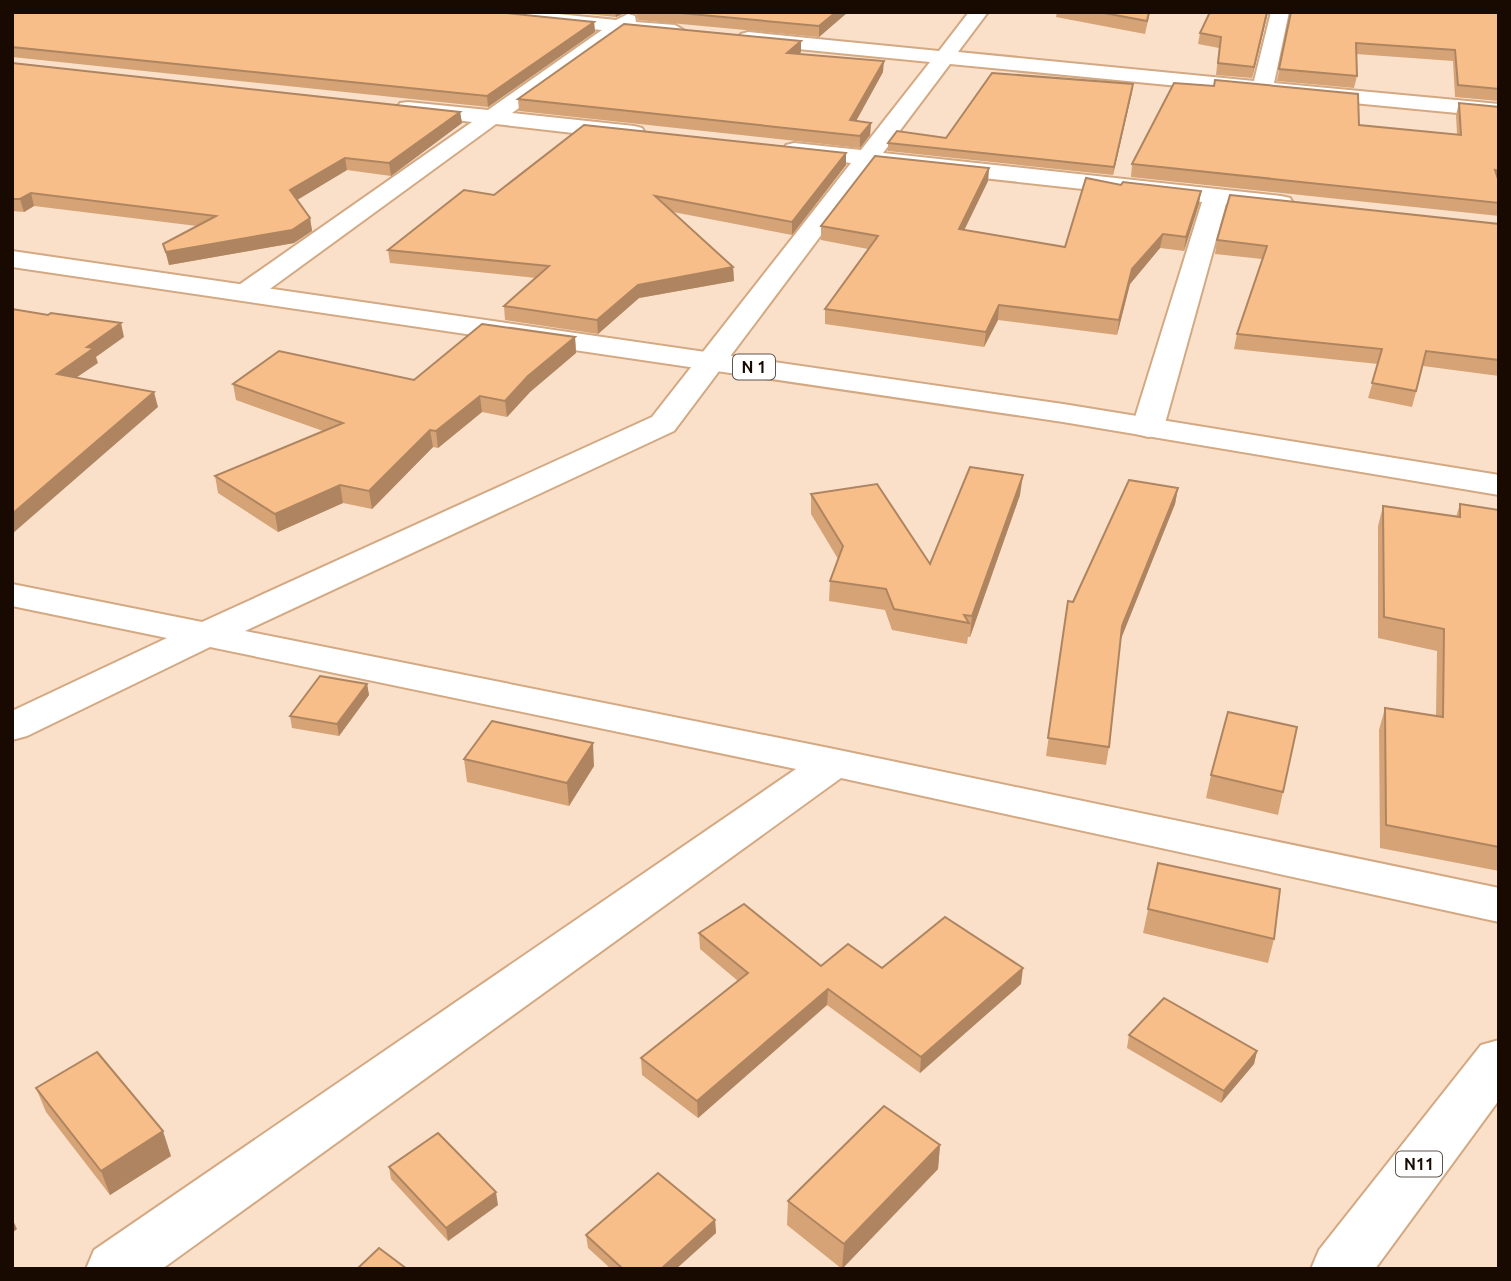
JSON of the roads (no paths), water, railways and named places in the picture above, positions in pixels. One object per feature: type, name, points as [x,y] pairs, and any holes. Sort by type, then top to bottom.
[{"type":"main road","points":[[479,12],[628,19],[700,34]]},
{"type":"main road","points":[[12,727],[663,424],[979,12]]},
{"type":"main road","points":[[1263,88],[1280,12]]},
{"type":"main road","points":[[246,293],[628,19]]},
{"type":"main road","points":[[727,36],[1499,111]]},
{"type":"main road","points":[[382,105],[658,135]]},
{"type":"main road","points":[[769,148],[1297,205]]},
{"type":"main road","points":[[1148,427],[1216,196]]},
{"type":"main road","name":"N 1","points":[[12,259],[711,360],[1497,484]]},
{"type":"main road","points":[[12,595],[834,763],[1499,905]]},
{"type":"main road","points":[[115,1269],[834,763]]},
{"type":"main road","name":"N11","points":[[1340,1269],[1499,1060]]}]
